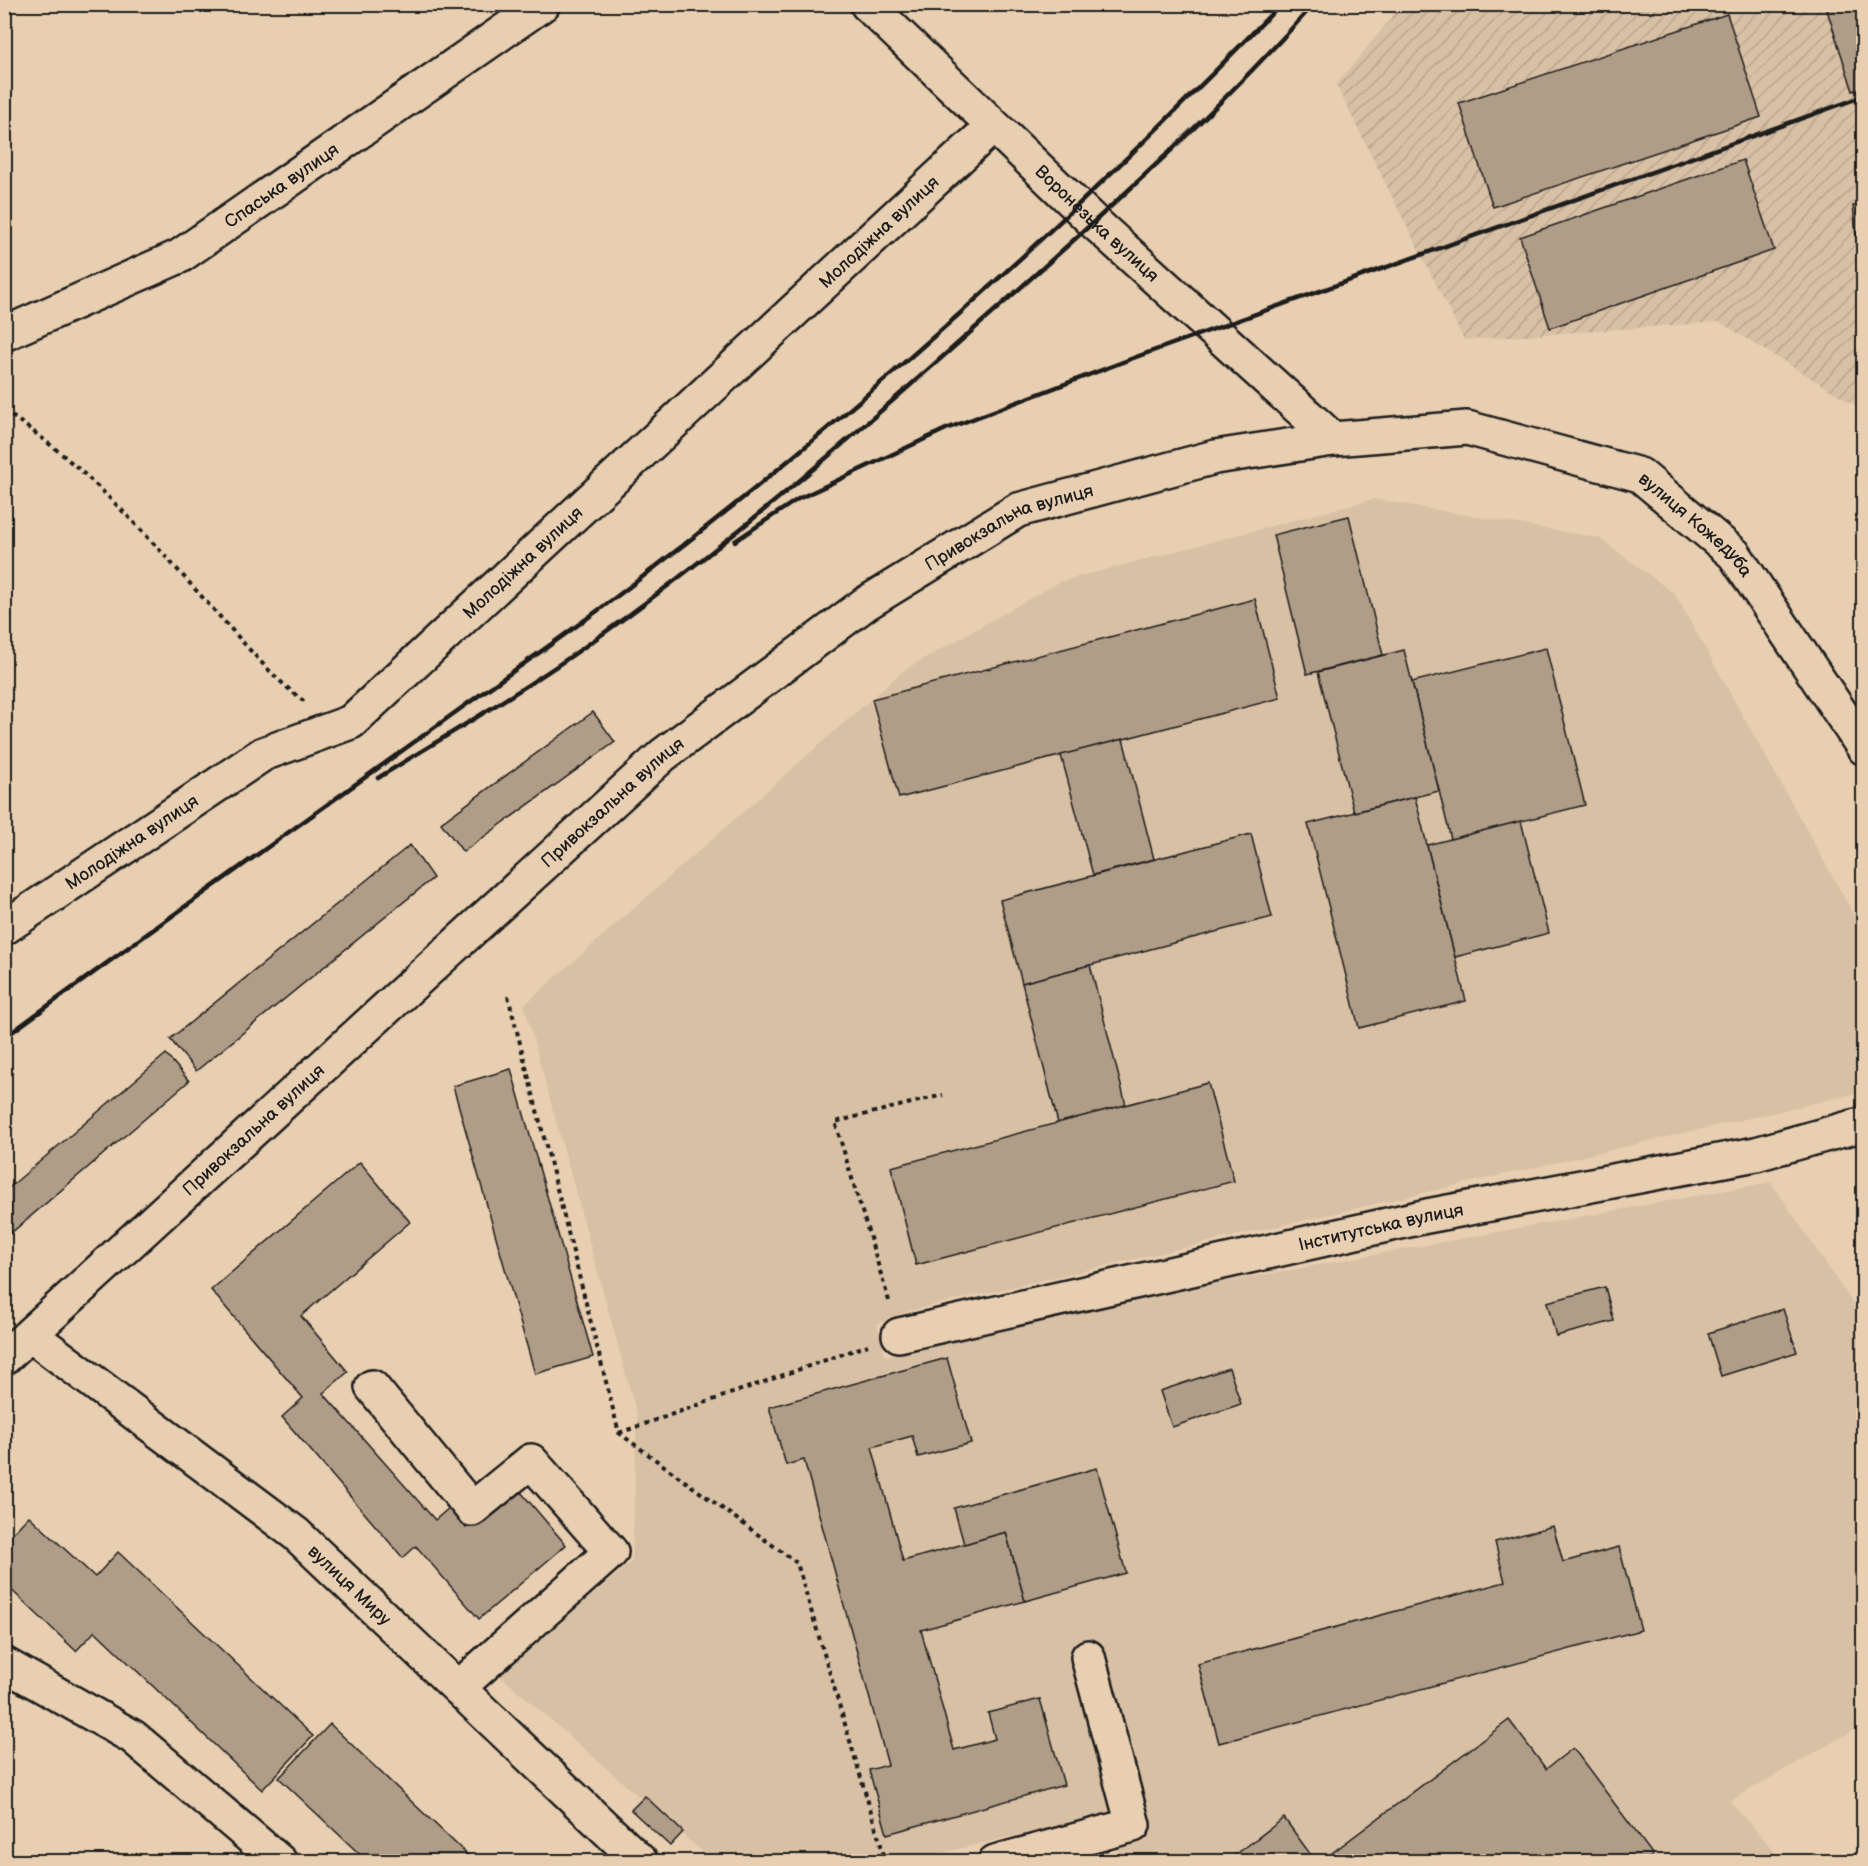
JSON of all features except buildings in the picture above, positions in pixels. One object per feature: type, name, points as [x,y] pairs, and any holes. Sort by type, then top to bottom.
[{"type":"main road","name":"Спаська вулиця","points":[[4,334],[180,256],[543,4]]},
{"type":"main road","name":"Воронезька вулиця","points":[[867,4],[992,127],[1200,321],[1332,439]]},
{"type":"main road","name":"Молодіжна вулиця","points":[[4,928],[263,754],[351,722],[992,127]]},
{"type":"main road","name":"вулиця Кожедуба","points":[[1332,439],[1467,428],[1641,475],[1734,554],[1863,748]]},
{"type":"main road","name":"Привокзальна вулиця","points":[[4,1359],[32,1336],[663,754],[865,603],[1018,510],[1215,457],[1332,439]]},
{"type":"main road","name":"Інститутська вулиця","points":[[899,1335],[1427,1216],[1756,1154],[1863,1124]]},
{"type":"main road","name":"вулиця Миру","points":[[32,1336],[296,1534],[641,1862]]},
{"type":"main road","points":[[372,1387],[472,1509],[531,1461],[611,1552],[459,1687]]},
{"type":"main road","points":[[995,1862],[1133,1826],[1088,1657]]},
{"type":"main road","points":[[4,1664],[133,1737],[280,1862]]},
{"type":"path","points":[[4,411],[29,427],[128,516],[269,671],[304,702],[351,722]]},
{"type":"path","points":[[508,996],[619,1433],[797,1563],[886,1862]]},
{"type":"path","points":[[619,1433],[899,1335],[835,1122],[944,1095]]},
{"type":"shaded area","points":[[1402,5],[1863,5],[1863,410],[1719,322],[1464,340],[1336,85]]},
{"type":"shaded area","points":[[1374,499],[1599,538],[1675,594],[1863,931],[1863,1092],[909,1311],[877,1324],[885,1356],[1115,1302],[1771,1182],[1864,1320],[1863,1725],[1730,1801],[1783,1861],[1126,1861],[1090,1818],[908,1861],[713,1861],[498,1674],[632,1561],[637,1415],[524,1005],[904,670],[1059,582]]},
{"type":"railway","points":[[4,1038],[596,612],[726,512],[809,444],[972,303],[1129,156],[1281,4]]},
{"type":"railway","points":[[378,778],[505,700],[580,650],[692,567],[800,480],[1128,191],[1204,119],[1314,4]]},
{"type":"railway","points":[[735,541],[798,499],[946,429],[1136,357],[1864,96]]}]
